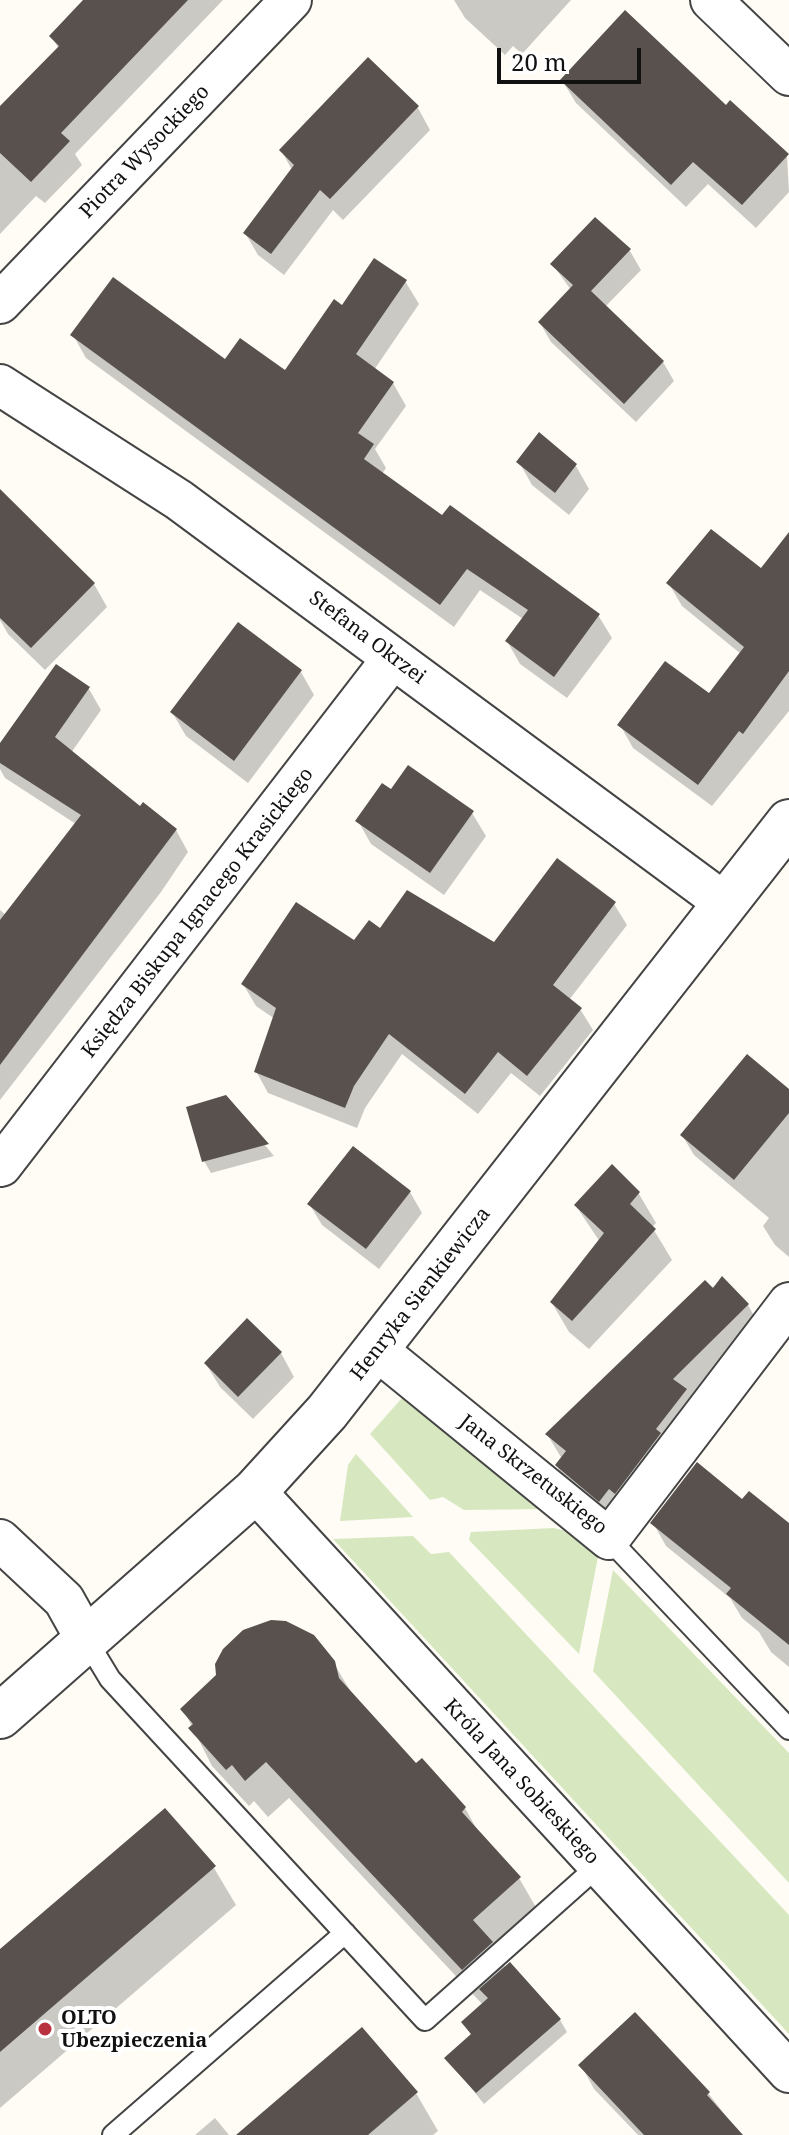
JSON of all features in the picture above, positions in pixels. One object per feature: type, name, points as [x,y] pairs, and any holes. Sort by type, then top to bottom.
[{"type":"street","name":"Piotra Wysockiego","points":[[0,303],[291,0]]},
{"type":"street","points":[[711,0],[789,75]]},
{"type":"street","name":"Stefana Okrzei","points":[[0,385],[179,500],[726,904]]},
{"type":"street","name":"Księdza Biskupa Ignacego Krasickiego","points":[[1,1166],[393,658]]},
{"type":"street","name":"Henryka Sienkiewicza","points":[[0,1716],[255,1491],[377,1350],[789,822]]},
{"type":"street","name":"Jana Skrzetuskiego","points":[[377,1350],[609,1539],[789,1303]]},
{"type":"street","name":"Króla Jana Sobieskiego","points":[[255,1491],[789,2072]]},
{"type":"street","points":[[0,1540],[64,1600],[87,1641]]},
{"type":"lane","points":[[609,1539],[789,1729]]},
{"type":"lane","points":[[87,1641],[110,1679],[425,2020],[598,1866]]},
{"type":"lane","points":[[113,2135],[345,1933]]},
{"type":"green space","points":[[402,1398],[411,1401],[546,1509],[464,1510],[443,1497],[430,1500],[370,1434]]},
{"type":"green space","points":[[356,1454],[413,1517],[340,1521],[348,1465]]},
{"type":"green space","points":[[554,1528],[570,1532],[598,1557],[579,1654],[469,1540],[471,1532]]},
{"type":"green space","points":[[413,1536],[431,1554],[449,1552],[789,1915],[789,2034],[333,1539]]},
{"type":"green space","points":[[613,1570],[789,1753],[789,1883],[593,1671]]},
{"type":"building","points":[[83,0],[188,0],[61,133],[70,141],[31,182],[0,153],[0,106],[59,46],[49,36]]},
{"type":"building","points":[[625,10],[726,105],[730,100],[789,154],[742,205],[693,162],[671,185],[560,80]]},
{"type":"building","points":[[368,57],[419,106],[330,199],[320,190],[271,254],[243,233],[294,165],[279,150]]},
{"type":"building","points":[[595,217],[631,249],[591,291],[664,361],[624,404],[538,322],[573,285],[550,264]]},
{"type":"building","points":[[374,258],[407,280],[356,354],[394,382],[358,433],[374,444],[364,459],[442,515],[450,505],[600,614],[554,677],[505,641],[528,610],[467,569],[440,605],[70,335],[113,277],[225,359],[240,338],[285,370],[334,299],[342,305]]},
{"type":"building","points":[[539,432],[577,464],[555,493],[516,462]]},
{"type":"building","points":[[0,489],[95,583],[31,648],[0,618]]},
{"type":"building","points":[[711,529],[761,568],[789,532],[789,671],[743,734],[739,731],[698,785],[617,725],[665,661],[709,693],[744,647],[666,583]]},
{"type":"building","points":[[238,622],[302,670],[234,761],[170,712]]},
{"type":"building","points":[[56,664],[90,687],[55,737],[140,806],[143,802],[177,829],[0,1065],[0,920],[81,815],[0,763],[0,743]]},
{"type":"building","points":[[408,765],[474,811],[430,873],[355,821],[382,783],[391,789]]},
{"type":"building","points":[[557,858],[616,902],[553,985],[582,1008],[527,1076],[498,1052],[465,1094],[389,1034],[354,1086],[345,1108],[254,1072],[276,1008],[241,984],[296,902],[354,940],[369,920],[380,928],[407,890],[494,942]]},
{"type":"building","points":[[747,1054],[789,1089],[789,1113],[734,1180],[680,1135]]},
{"type":"building","points":[[226,1095],[269,1144],[202,1162],[186,1107]]},
{"type":"building","points":[[353,1146],[411,1191],[366,1249],[307,1204]]},
{"type":"building","points":[[612,1164],[640,1192],[630,1204],[656,1229],[572,1321],[550,1302],[604,1233],[574,1205]]},
{"type":"building","points":[[722,1276],[749,1304],[673,1379],[687,1389],[656,1429],[661,1433],[615,1494],[609,1489],[599,1502],[555,1465],[566,1451],[545,1434],[705,1280],[713,1288]]},
{"type":"building","points":[[247,1318],[282,1352],[238,1397],[204,1363]]},
{"type":"building","points":[[697,1462],[742,1499],[749,1491],[789,1523],[789,1645],[726,1594],[731,1588],[650,1523]]},
{"type":"building","points":[[271,1620],[286,1621],[314,1635],[335,1661],[339,1678],[416,1763],[422,1758],[466,1807],[462,1812],[521,1877],[473,1920],[493,1942],[462,1970],[266,1762],[245,1781],[232,1765],[226,1770],[188,1728],[193,1724],[180,1709],[216,1675],[215,1664],[223,1649],[243,1630]]},
{"type":"building","points":[[165,1808],[216,1866],[0,2052],[0,1949]]},
{"type":"building","points":[[510,1962],[561,2019],[476,2093],[444,2058],[471,2034],[461,2022],[488,1998],[479,1989]]},
{"type":"building","points":[[635,2012],[710,2092],[707,2095],[743,2135],[644,2135],[578,2065]]},
{"type":"building","points":[[362,2027],[418,2092],[368,2135],[236,2135]]},
{"type":"place","name":"OLTO Ubezpieczenia","points":[[45,2029]]}]
